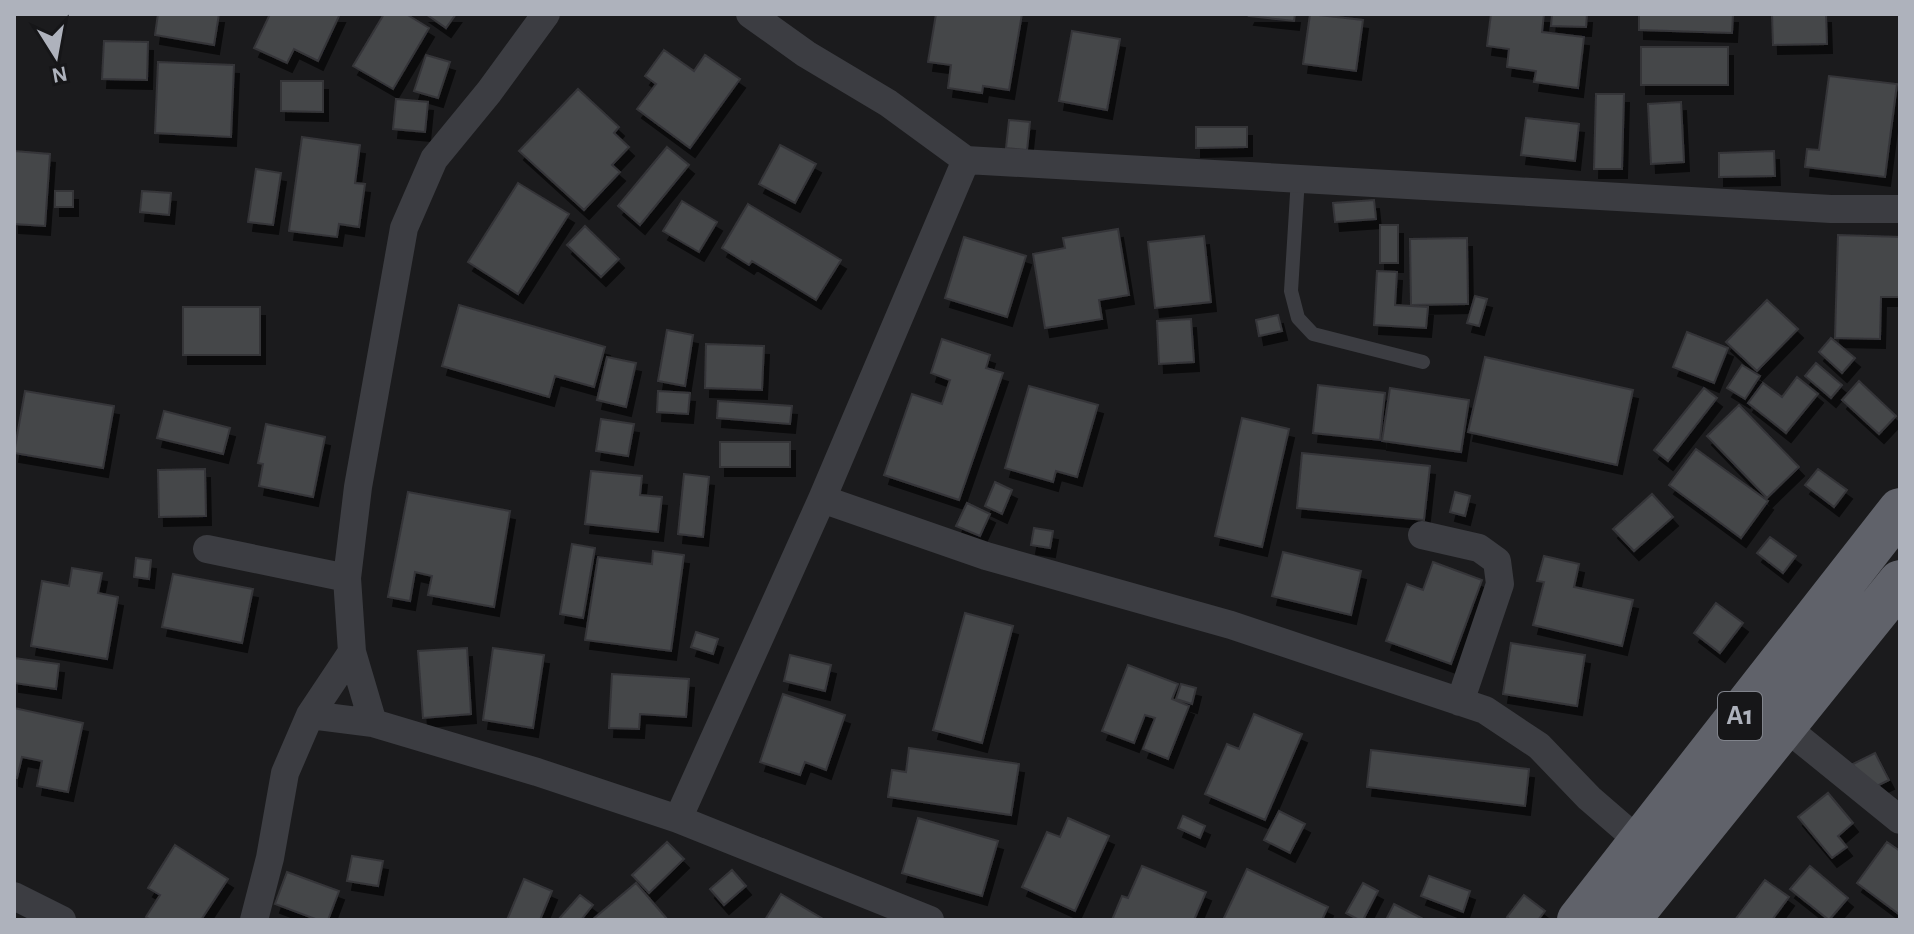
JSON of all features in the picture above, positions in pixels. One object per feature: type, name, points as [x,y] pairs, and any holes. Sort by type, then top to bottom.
[{"type":"highway","name":"A1","points":[[1579,920],[1900,510]]},
{"type":"highway","name":"A1","points":[[1628,920],[1900,582]]},
{"type":"street","points":[[373,723],[352,652],[347,578],[358,487],[404,228],[434,159],[489,92],[546,14]]},
{"type":"street","points":[[750,14],[806,54],[888,103],[966,160],[1815,208],[1899,202]]},
{"type":"street","points":[[678,819],[822,499],[966,160]]},
{"type":"street","points":[[822,499],[986,556],[1231,625],[1485,710],[1539,746],[1589,798],[1641,843]]},
{"type":"street","points":[[1422,535],[1479,548],[1497,561],[1500,584],[1460,702]]},
{"type":"street","points":[[207,549],[347,578]]},
{"type":"street","points":[[254,920],[270,858],[285,773],[310,715],[352,652]]},
{"type":"street","points":[[310,715],[373,723],[537,772],[678,819],[930,920]]},
{"type":"street","points":[[1784,726],[1900,820]]},
{"type":"street","points":[[14,896],[62,920]]},
{"type":"lane","points":[[1298,178],[1291,291],[1298,318],[1313,334],[1423,362]]},
{"type":"building","points":[[158,14],[219,14],[214,45],[155,35]]},
{"type":"building","points":[[270,14],[340,14],[318,61],[294,49],[287,63],[254,48]]},
{"type":"building","points":[[384,14],[406,14],[429,28],[393,89],[353,66]]},
{"type":"building","points":[[426,14],[456,14],[446,28]]},
{"type":"building","points":[[936,14],[1022,14],[1009,90],[983,86],[982,93],[948,88],[951,65],[928,62]]},
{"type":"building","points":[[1250,14],[1295,14],[1294,21]]},
{"type":"building","points":[[1310,14],[1363,20],[1356,71],[1303,64]]},
{"type":"building","points":[[1491,14],[1544,14],[1542,32],[1584,37],[1578,88],[1534,82],[1536,71],[1507,67],[1509,49],[1487,46]]},
{"type":"building","points":[[1552,14],[1587,14],[1586,27],[1551,26]]},
{"type":"building","points":[[1639,14],[1733,14],[1732,33],[1639,30]]},
{"type":"building","points":[[1772,14],[1826,14],[1827,44],[1773,45]]},
{"type":"building","points":[[1072,31],[1120,39],[1107,110],[1059,101]]},
{"type":"building","points":[[104,41],[148,42],[147,80],[102,79]]},
{"type":"building","points":[[1641,47],[1728,47],[1728,85],[1641,85]]},
{"type":"building","points":[[664,50],[694,71],[705,55],[740,79],[690,148],[637,109],[656,84],[645,76]]},
{"type":"building","points":[[426,55],[450,62],[438,98],[414,91]]},
{"type":"building","points":[[158,62],[234,65],[231,137],[155,133]]},
{"type":"building","points":[[1829,76],[1897,84],[1885,177],[1805,167],[1807,149],[1819,150]]},
{"type":"building","points":[[281,81],[323,81],[323,112],[281,111]]},
{"type":"building","points":[[578,89],[619,127],[614,133],[629,147],[612,165],[620,172],[584,210],[519,151]]},
{"type":"building","points":[[1596,94],[1624,94],[1622,169],[1594,169]]},
{"type":"building","points":[[396,99],[428,102],[425,132],[393,129]]},
{"type":"building","points":[[1681,102],[1684,162],[1651,164],[1648,104]]},
{"type":"building","points":[[1526,118],[1579,124],[1575,161],[1521,155]]},
{"type":"building","points":[[1009,120],[1030,122],[1027,150],[1006,148]]},
{"type":"building","points":[[1196,127],[1247,127],[1247,147],[1196,148]]},
{"type":"building","points":[[302,137],[360,145],[355,183],[365,184],[359,227],[339,224],[337,237],[289,231]]},
{"type":"building","points":[[780,145],[816,164],[795,203],[759,184]]},
{"type":"building","points":[[667,147],[689,165],[640,225],[618,206]]},
{"type":"building","points":[[14,151],[50,154],[45,226],[14,224]]},
{"type":"building","points":[[1774,151],[1775,176],[1719,177],[1719,153]]},
{"type":"building","points":[[256,169],[281,173],[273,225],[248,222]]},
{"type":"building","points":[[518,183],[569,214],[518,294],[468,262]]},
{"type":"building","points":[[55,191],[73,191],[73,207],[55,207]]},
{"type":"building","points":[[142,191],[171,193],[169,215],[140,212]]},
{"type":"building","points":[[1374,200],[1376,219],[1335,222],[1333,203]]},
{"type":"building","points":[[682,201],[717,222],[699,252],[663,231]]},
{"type":"building","points":[[748,204],[841,260],[816,300],[752,261],[749,265],[722,248]]},
{"type":"building","points":[[1380,225],[1398,225],[1398,263],[1380,263]]},
{"type":"building","points":[[585,226],[619,259],[601,277],[567,245]]},
{"type":"building","points":[[1118,229],[1129,295],[1099,300],[1102,319],[1045,328],[1033,254],[1065,248],[1063,238]]},
{"type":"building","points":[[1838,235],[1900,237],[1900,297],[1881,297],[1880,339],[1835,338]]},
{"type":"building","points":[[1204,236],[1211,302],[1155,308],[1148,242]]},
{"type":"building","points":[[964,237],[1026,256],[1007,317],[945,298]]},
{"type":"building","points":[[1467,238],[1468,304],[1411,305],[1410,239]]},
{"type":"building","points":[[1377,271],[1397,272],[1395,305],[1428,307],[1426,328],[1374,325]]},
{"type":"building","points":[[1475,296],[1487,299],[1479,326],[1467,323]]},
{"type":"building","points":[[1767,300],[1798,329],[1757,371],[1726,342]]},
{"type":"building","points":[[459,305],[605,347],[594,387],[555,376],[549,397],[442,366]]},
{"type":"building","points":[[183,307],[260,307],[260,355],[183,355]]},
{"type":"building","points":[[1278,315],[1282,331],[1259,336],[1256,320]]},
{"type":"building","points":[[1191,319],[1194,362],[1159,364],[1157,321]]},
{"type":"building","points":[[667,330],[693,335],[685,386],[658,381]]},
{"type":"building","points":[[1687,332],[1728,348],[1714,383],[1673,367]]},
{"type":"building","points":[[1831,338],[1855,358],[1842,373],[1819,352]]},
{"type":"building","points":[[942,339],[990,355],[986,368],[1003,373],[959,500],[884,475],[912,394],[942,404],[950,380],[931,373]]},
{"type":"building","points":[[706,344],[764,346],[762,390],[705,388]]},
{"type":"building","points":[[607,357],[636,363],[626,407],[597,400]]},
{"type":"building","points":[[1485,357],[1633,390],[1617,465],[1468,432]]},
{"type":"building","points":[[1816,363],[1842,385],[1831,398],[1805,376]]},
{"type":"building","points":[[1742,365],[1760,376],[1745,399],[1727,388]]},
{"type":"building","points":[[1797,377],[1818,394],[1786,433],[1748,403],[1763,383],[1782,397]]},
{"type":"building","points":[[1859,381],[1896,416],[1879,434],[1842,400]]},
{"type":"building","points":[[1318,385],[1385,393],[1380,440],[1313,433]]},
{"type":"building","points":[[1029,386],[1098,405],[1077,477],[1056,471],[1053,482],[1005,468]]},
{"type":"building","points":[[1390,388],[1469,400],[1461,452],[1382,441]]},
{"type":"building","points":[[1704,388],[1717,398],[1668,461],[1654,450]]},
{"type":"building","points":[[25,391],[114,406],[103,468],[14,453]]},
{"type":"building","points":[[658,391],[690,393],[688,414],[657,412]]},
{"type":"building","points":[[718,401],[792,406],[790,424],[717,418]]},
{"type":"building","points":[[1739,405],[1799,467],[1767,498],[1707,436]]},
{"type":"building","points":[[164,411],[230,428],[223,454],[157,438]]},
{"type":"building","points":[[1242,418],[1289,429],[1262,547],[1215,536]]},
{"type":"building","points":[[601,419],[634,424],[628,456],[596,451]]},
{"type":"building","points":[[266,424],[325,437],[313,497],[259,486],[263,464],[258,463]]},
{"type":"building","points":[[720,442],[790,442],[790,467],[720,467]]},
{"type":"building","points":[[1696,449],[1768,501],[1741,538],[1669,485]]},
{"type":"building","points":[[1302,453],[1430,466],[1424,520],[1297,508]]},
{"type":"building","points":[[205,469],[206,516],[159,517],[158,470]]},
{"type":"building","points":[[1818,469],[1847,490],[1834,507],[1805,485]]},
{"type":"building","points":[[591,471],[642,476],[640,495],[662,497],[658,532],[585,524]]},
{"type":"building","points":[[684,474],[709,477],[703,537],[678,534]]},
{"type":"building","points":[[995,482],[1012,490],[1002,514],[985,506]]},
{"type":"building","points":[[408,492],[510,511],[494,607],[428,595],[432,576],[415,572],[410,601],[388,597]]},
{"type":"building","points":[[1455,492],[1470,496],[1465,516],[1450,512]]},
{"type":"building","points":[[1652,494],[1673,517],[1634,551],[1613,529]]},
{"type":"building","points":[[967,503],[990,514],[980,536],[956,526]]},
{"type":"building","points":[[1034,528],[1053,531],[1050,548],[1031,545]]},
{"type":"building","points":[[1770,537],[1796,556],[1783,573],[1757,553]]},
{"type":"building","points":[[572,544],[595,548],[583,618],[560,614]]},
{"type":"building","points":[[653,551],[684,555],[671,651],[585,640],[598,557],[652,564]]},
{"type":"building","points":[[1283,552],[1361,571],[1351,615],[1272,596]]},
{"type":"building","points":[[1544,556],[1579,564],[1574,587],[1633,600],[1622,646],[1533,625],[1544,582],[1537,581]]},
{"type":"building","points":[[136,558],[151,560],[149,579],[134,577]]},
{"type":"building","points":[[1433,562],[1482,580],[1451,664],[1386,641],[1407,584],[1423,590]]},
{"type":"building","points":[[72,568],[102,573],[98,593],[118,597],[107,659],[31,646],[42,581],[69,586]]},
{"type":"building","points":[[173,574],[253,589],[242,643],[162,627]]},
{"type":"building","points":[[1716,603],[1743,623],[1720,653],[1694,633]]},
{"type":"building","points":[[965,613],[1013,626],[982,743],[933,730]]},
{"type":"building","points":[[696,632],[718,639],[713,654],[691,647]]},
{"type":"building","points":[[1511,643],[1585,655],[1577,706],[1503,694]]},
{"type":"building","points":[[467,648],[471,714],[423,718],[418,651]]},
{"type":"building","points":[[493,648],[544,655],[533,728],[483,720]]},
{"type":"building","points":[[790,655],[831,665],[825,691],[784,681]]},
{"type":"building","points":[[14,658],[59,664],[56,689],[14,683]]},
{"type":"building","points":[[1128,665],[1178,684],[1172,699],[1189,706],[1168,759],[1143,749],[1155,718],[1145,715],[1134,743],[1102,731]]},
{"type":"building","points":[[612,674],[689,679],[686,717],[640,714],[639,729],[609,728]]},
{"type":"building","points":[[1181,684],[1196,688],[1192,704],[1176,699]]},
{"type":"building","points":[[783,694],[845,715],[826,770],[805,762],[800,775],[760,762]]},
{"type":"building","points":[[14,708],[83,723],[68,792],[37,786],[42,761],[22,757],[17,778],[14,777]]},
{"type":"building","points":[[1254,714],[1302,734],[1265,820],[1205,794],[1227,744],[1239,749]]},
{"type":"building","points":[[909,748],[1019,764],[1011,815],[888,797],[892,770],[906,772]]},
{"type":"building","points":[[1371,750],[1529,769],[1525,806],[1367,787]]},
{"type":"building","points":[[1875,753],[1889,780],[1867,791],[1853,764]]},
{"type":"building","points":[[1828,793],[1853,823],[1838,836],[1847,847],[1832,858],[1798,817]]},
{"type":"building","points":[[1279,811],[1305,824],[1290,853],[1264,840]]},
{"type":"building","points":[[1183,816],[1205,826],[1200,838],[1178,828]]},
{"type":"building","points":[[918,818],[998,841],[982,896],[902,873]]},
{"type":"building","points":[[1068,818],[1109,836],[1075,911],[1022,887],[1047,832],[1060,837]]},
{"type":"building","points":[[667,842],[684,859],[649,893],[632,875]]},
{"type":"building","points":[[1887,842],[1900,851],[1900,915],[1857,883]]},
{"type":"building","points":[[175,845],[228,879],[201,920],[151,920],[146,917],[160,895],[148,888]]},
{"type":"building","points":[[352,856],[383,861],[378,886],[347,881]]},
{"type":"building","points":[[1142,866],[1206,892],[1194,920],[1112,920],[1122,896],[1128,898]]},
{"type":"building","points":[[1810,866],[1848,898],[1829,920],[1790,889]]},
{"type":"building","points":[[1247,869],[1328,907],[1322,920],[1223,920]]},
{"type":"building","points":[[732,870],[746,886],[724,905],[710,889]]},
{"type":"building","points":[[287,872],[339,891],[328,920],[318,920],[275,904]]},
{"type":"building","points":[[1429,876],[1470,891],[1463,912],[1421,896]]},
{"type":"building","points":[[524,879],[552,891],[540,920],[507,920]]},
{"type":"building","points":[[1765,880],[1789,897],[1772,920],[1735,920]]},
{"type":"building","points":[[636,883],[668,920],[592,920]]},
{"type":"building","points":[[1363,883],[1378,891],[1363,920],[1359,920],[1346,913]]},
{"type":"building","points":[[781,894],[823,919],[765,920]]},
{"type":"building","points":[[580,895],[593,905],[581,920],[558,920]]},
{"type":"building","points":[[1524,895],[1545,911],[1538,920],[1511,920],[1507,917]]},
{"type":"building","points":[[1394,904],[1425,920],[1386,920]]}]
